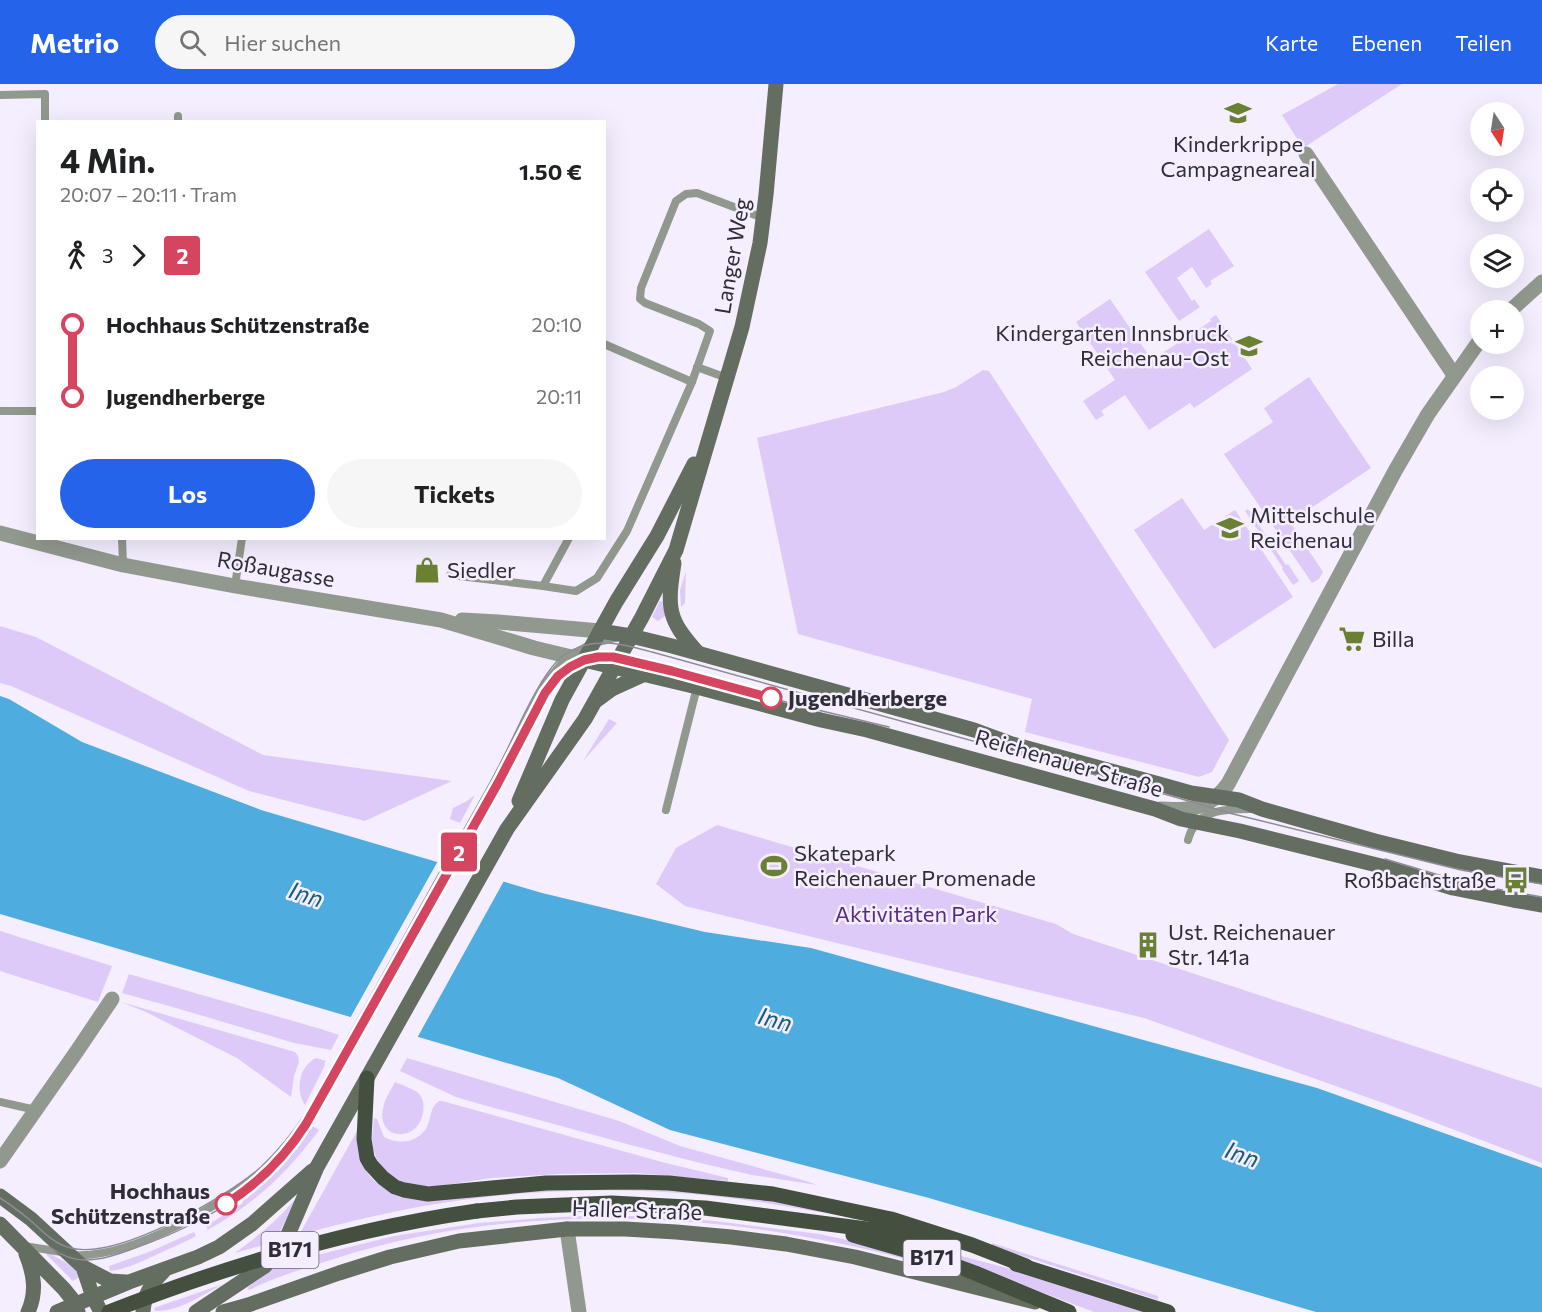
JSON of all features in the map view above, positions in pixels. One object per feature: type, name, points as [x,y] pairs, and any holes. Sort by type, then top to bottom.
[{"type":"main road","name":"Langer Weg","points":[[507,829],[585,719],[676,550],[742,327],[760,243],[776,84]]},
{"type":"main road","name":"Langer Weg","points":[[507,829],[562,700],[577,658],[596,637],[657,536],[711,431]]},
{"type":"main road","points":[[676,550],[670,585],[672,618],[698,653]]},
{"type":"main road","name":"Reichenauer Straße","points":[[596,637],[631,636],[964,727],[1012,744],[1191,793],[1239,800],[1262,809],[1375,841],[1456,861],[1542,877]]},
{"type":"main road","name":"Reichenauer Straße","points":[[577,658],[913,742],[1155,809],[1170,816],[1373,864],[1453,888],[1542,905]]},
{"type":"main road","points":[[593,704],[612,689],[645,674]]},
{"type":"main road","points":[[196,1312],[265,1266],[287,1237],[317,1167],[507,829]]},
{"type":"main road","points":[[367,1078],[364,1139],[368,1158],[371,1166],[383,1178],[395,1187],[404,1190],[428,1194],[546,1183],[635,1182],[669,1183],[773,1194],[891,1219],[972,1245],[1026,1266]]},
{"type":"main road","points":[[57,1312],[77,1308],[93,1297],[210,1252],[228,1242],[317,1167]]},
{"type":"main road","points":[[0,1196],[20,1209],[83,1267],[110,1281],[129,1282]]},
{"type":"main road","name":"Haller Straße","points":[[109,1312],[195,1280],[303,1246],[403,1223],[482,1210],[612,1203],[705,1208],[882,1231],[1026,1266],[1168,1312]]},
{"type":"main road","name":"Haller Straße","points":[[805,1221],[940,1260],[1069,1312]]},
{"type":"main road","points":[[0,1224],[64,1289],[77,1308]]},
{"type":"main road","name":"Haller Straße","points":[[223,1312],[390,1257],[459,1241],[567,1229],[676,1232],[786,1244],[855,1257],[1053,1306]]},
{"type":"main road","points":[[23,1246],[32,1269],[34,1283],[32,1302],[28,1312]]},
{"type":"main road","points":[[83,1267],[93,1297],[101,1312]]},
{"type":"main road","points":[[143,1312],[144,1299],[151,1284],[171,1267]]},
{"type":"street","points":[[1306,154],[1454,375]]},
{"type":"street","points":[[1522,300],[1542,282]]},
{"type":"street","points":[[1155,809],[1192,809],[1203,805],[1223,791],[1395,471],[1428,414],[1470,353]]},
{"type":"street","name":"Roßaugasse","points":[[0,533],[123,565],[235,586],[441,620],[498,622],[596,637]]},
{"type":"street","name":"Roßaugasse","points":[[441,620],[534,648],[577,658]]},
{"type":"street","points":[[1232,777],[1239,800]]},
{"type":"street","points":[[0,1161],[112,999]]},
{"type":"street","points":[[567,1229],[579,1312]]},
{"type":"lane","points":[[0,95],[45,94],[45,120]]},
{"type":"lane","points":[[450,575],[576,591],[597,578],[627,531],[692,381],[710,331],[640,299],[641,288],[676,201],[686,194],[698,193],[763,218]]},
{"type":"lane","points":[[606,345],[692,381]]},
{"type":"lane","points":[[697,367],[727,378]]},
{"type":"lane","points":[[0,411],[36,411]]},
{"type":"lane","points":[[122,540],[123,565]]},
{"type":"lane","points":[[235,586],[242,540]]},
{"type":"lane","points":[[543,586],[568,540]]},
{"type":"lane","points":[[545,683],[577,658]]},
{"type":"lane","points":[[23,1246],[80,1256],[101,1253],[145,1239],[185,1221],[239,1189],[271,1163],[308,1116],[477,814],[545,683],[562,663],[577,658]]},
{"type":"lane","points":[[666,810],[697,687]]},
{"type":"lane","points":[[1188,840],[1192,826],[1205,816],[1215,812],[1262,809]]},
{"type":"lane","points":[[0,1102],[36,1110]]},
{"type":"green space","points":[[1338,84],[1402,84],[1303,148],[1282,115]]},
{"type":"green space","points":[[1209,229],[1234,266],[1210,281],[1212,284],[1206,288],[1192,267],[1177,278],[1192,301],[1194,299],[1200,307],[1179,321],[1145,272]]},
{"type":"green space","points":[[1110,299],[1152,360],[1211,321],[1210,319],[1216,315],[1252,369],[1194,408],[1190,403],[1149,430],[1125,395],[1101,411],[1104,415],[1096,420],[1083,401],[1115,380],[1076,322]]},
{"type":"green space","points":[[983,370],[989,371],[1229,740],[1212,772],[1199,777],[1025,732],[1032,699],[798,634],[757,438],[944,392]]},
{"type":"green space","points":[[1309,377],[1371,468],[1290,522],[1323,572],[1319,579],[1312,583],[1224,454],[1273,422],[1264,408]]},
{"type":"green space","points":[[1182,498],[1204,530],[1235,510],[1293,597],[1214,649],[1134,530]]},
{"type":"green space","points":[[1248,509],[1299,581],[1293,585],[1245,511]]},
{"type":"green space","points":[[686,571],[685,603],[681,607],[680,590]]},
{"type":"green space","points":[[662,601],[665,616],[658,621],[652,617]]},
{"type":"green space","points":[[0,626],[36,637],[263,755],[452,781],[365,821],[249,791],[0,683]]},
{"type":"green space","points":[[609,719],[617,723],[583,761]]},
{"type":"green space","points":[[475,795],[460,823],[450,819],[453,808]]},
{"type":"green space","name":"Aktivitäten Park","points":[[717,825],[1056,924],[1073,934],[1542,1088],[1542,1163],[1389,1105],[1144,1018],[685,906],[656,884],[676,848]]},
{"type":"green space","points":[[0,931],[112,966],[98,1002],[0,971]]},
{"type":"green space","points":[[129,974],[339,1035],[331,1050],[294,1043],[122,993]]},
{"type":"green space","points":[[121,1002],[295,1052],[299,1062],[291,1097],[237,1058],[146,1012]]},
{"type":"green space","points":[[316,1058],[326,1061],[305,1105],[300,1092],[300,1079],[306,1067]]},
{"type":"green space","points":[[407,1058],[619,1121],[680,1146],[817,1185],[752,1175],[696,1162],[456,1097],[400,1071]]},
{"type":"green space","points":[[395,1082],[415,1091],[423,1101],[420,1123],[414,1130],[406,1133],[391,1132],[383,1119],[384,1104]]},
{"type":"green space","points":[[439,1101],[728,1178],[728,1181],[636,1173],[491,1178],[439,1186],[403,1183],[385,1171],[377,1160],[372,1137],[374,1118],[377,1119],[384,1137],[402,1142],[408,1141],[419,1136],[427,1127],[434,1106]]},
{"type":"green space","points":[[311,1125],[319,1130],[268,1187],[249,1203],[208,1230],[206,1226],[243,1203],[241,1199],[280,1165]]},
{"type":"green space","points":[[357,1131],[366,1171],[387,1190],[603,1190],[503,1195],[432,1204],[299,1235]]},
{"type":"green space","points":[[603,1190],[672,1190],[768,1200],[820,1210],[819,1212],[732,1198]]},
{"type":"green space","points":[[298,1198],[274,1242],[235,1253],[267,1228]]},
{"type":"green space","points":[[584,1216],[638,1216],[715,1221],[819,1234],[885,1248],[987,1284],[882,1253],[784,1233],[655,1220],[589,1219],[524,1222],[459,1229],[396,1242],[334,1259],[301,1269],[249,1290],[247,1288],[273,1268],[394,1236],[479,1223]]},
{"type":"green space","points":[[194,1232],[196,1236],[136,1264],[110,1271],[109,1266],[149,1252]]},
{"type":"green space","points":[[884,1236],[1011,1269],[1144,1312],[1094,1312]]},
{"type":"green space","points":[[992,1243],[1158,1296],[1158,1300],[992,1246]]},
{"type":"green space","points":[[48,1252],[70,1265],[80,1277],[73,1281],[46,1254]]},
{"type":"green space","points":[[223,1284],[181,1306],[155,1311],[154,1308]]},
{"type":"water","name":"Inn","points":[[0,696],[82,742],[261,810],[542,893],[705,932],[811,948],[1317,1088],[1542,1168],[1542,1312],[1316,1312],[929,1198],[670,1130],[558,1078],[0,914]]},
{"type":"pier","points":[[439,859],[505,879],[416,1040],[349,1020]]},
{"type":"tram line","points":[[0,1198],[59,1243],[71,1248],[91,1249],[115,1245],[170,1224],[223,1194],[261,1167],[285,1142],[305,1114],[482,797],[546,675],[564,655],[585,645],[607,643],[641,649],[1229,813],[1461,870],[1542,884]]},
{"type":"tram line","name":"2","points":[[226,1204],[268,1172],[288,1150],[306,1124],[498,783],[545,693],[558,676],[575,663],[598,657],[613,657],[771,698]]},
{"type":"tram line","points":[[546,692],[557,676],[575,664],[594,658],[613,657],[889,727]]},
{"type":"tram line","points":[[1385,859],[1469,884],[1542,897]]},
{"type":"tram line","points":[[51,1248],[67,1257],[85,1260],[104,1258],[129,1250],[171,1234],[207,1216],[240,1195],[270,1170]]},
{"type":"place","name":"Kinderkrippe Campagneareal","points":[[1238,113]]},
{"type":"place","name":"Kindergarten Innsbruck Reichenau-Ost","points":[[1249,346]]},
{"type":"place","name":"Mittelschule Reichenau","points":[[1230,528]]},
{"type":"place","name":"Siedler","points":[[427,570]]},
{"type":"place","name":"Billa","points":[[1352,639]]},
{"type":"place","name":"Jugendherberge","points":[[771,698]]},
{"type":"place","name":"Skatepark Reichenauer Promenade","points":[[774,866]]},
{"type":"place","name":"Roßbachstraße","points":[[1516,880]]},
{"type":"place","name":"Ust. Reichenauer Str. 141a","points":[[1148,945]]},
{"type":"place","name":"Hochhaus Schützenstraße","points":[[226,1204]]}]
